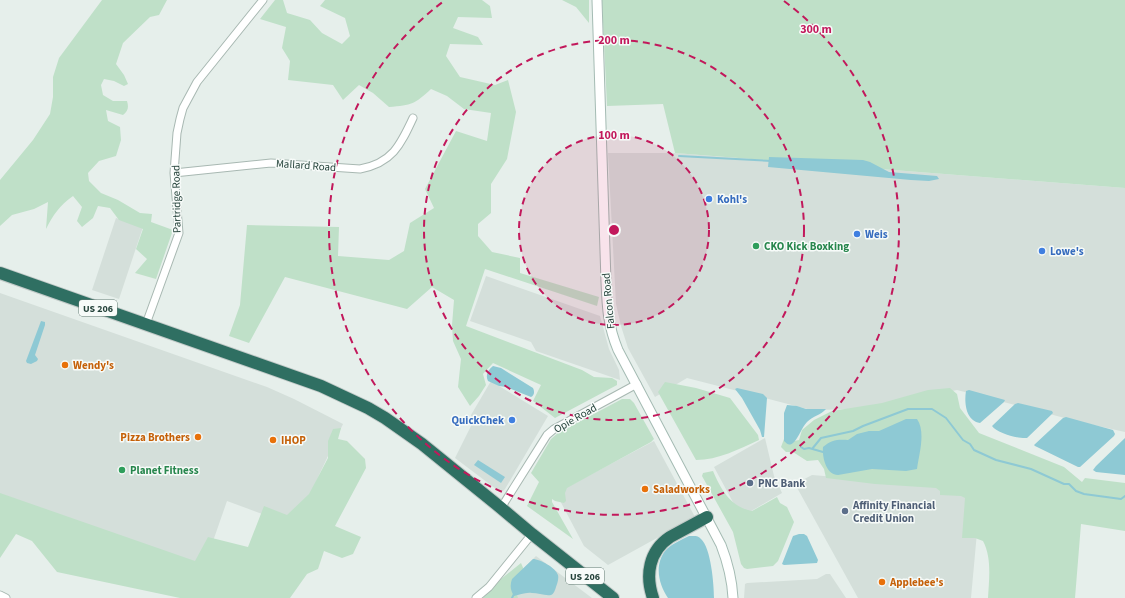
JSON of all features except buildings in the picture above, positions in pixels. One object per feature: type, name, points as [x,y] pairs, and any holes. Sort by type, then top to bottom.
[{"type":"highway","name":"US 206","points":[[0,273],[320,386],[361,405],[385,418],[422,444],[613,598]]},
{"type":"highway","points":[[653,598],[648,576],[650,563],[656,551],[664,540],[707,517]]},
{"type":"street","name":"Partridge Road","points":[[146,324],[178,233],[174,173],[177,133],[183,108],[197,82],[263,0]]},
{"type":"street","name":"Falcon Road","points":[[597,0],[608,313],[614,340],[707,517],[727,562],[732,578],[733,598]]},
{"type":"street","name":"Mallard Road","points":[[174,173],[271,163],[360,169],[372,167],[383,162],[395,149],[403,139],[413,118]]},
{"type":"street","name":"Opie Road","points":[[501,508],[547,434],[562,424],[637,384]]},
{"type":"street","points":[[476,598],[493,581],[532,534]]},
{"type":"street","points":[[0,595],[6,598]]},
{"type":"shaded area","points":[[608,153],[675,153],[1125,188],[1125,432],[1080,422],[957,390],[862,409],[811,410],[687,378],[655,397],[628,348],[616,304]]},
{"type":"shaded area","points":[[116,218],[143,227],[119,299],[92,290]]},
{"type":"shaded area","points":[[486,276],[600,316],[609,349],[619,370],[620,380],[536,351],[531,342],[470,321]]},
{"type":"shaded area","points":[[0,293],[267,387],[343,424],[295,526],[227,501],[204,567],[0,494]]},
{"type":"shaded area","points":[[491,381],[548,416],[503,491],[496,489],[455,458],[471,426],[471,415]]},
{"type":"shaded area","points":[[765,438],[774,476],[782,493],[741,517],[714,467]]},
{"type":"shaded area","points":[[654,441],[695,517],[608,565],[584,546],[556,493]]},
{"type":"shaded area","points":[[812,475],[981,489],[971,598],[858,598],[795,484]]},
{"type":"shaded area","points":[[536,556],[592,598],[511,598],[515,577]]},
{"type":"shaded area","points":[[826,574],[830,574],[846,598],[744,598],[745,584],[747,583],[817,579]]},
{"type":"green space","points":[[102,0],[167,0],[159,15],[150,17],[123,43],[116,64],[124,75],[128,84],[124,86],[114,81],[104,79],[101,85],[103,95],[113,101],[127,101],[128,107],[127,111],[123,115],[106,110],[108,121],[120,127],[121,140],[116,156],[99,161],[88,173],[89,181],[101,193],[118,200],[140,213],[152,214],[151,222],[173,230],[156,279],[135,273],[147,259],[136,249],[143,229],[119,220],[110,208],[98,206],[93,218],[82,227],[77,221],[82,207],[73,196],[57,211],[46,229],[48,202],[34,209],[12,215],[0,226],[0,180],[33,140],[50,114],[53,97],[53,77],[59,58]]},
{"type":"green space","points":[[275,0],[283,0],[287,13],[310,20],[322,33],[342,44],[350,36],[345,18],[320,6],[325,0],[482,0],[490,6],[492,18],[458,17],[453,28],[478,37],[483,45],[450,44],[446,56],[460,77],[495,85],[508,80],[516,112],[507,159],[491,184],[491,213],[478,224],[478,236],[492,252],[520,258],[520,273],[599,297],[597,306],[485,269],[466,326],[582,370],[594,377],[612,378],[617,381],[617,385],[555,418],[533,401],[541,385],[493,363],[483,374],[486,385],[470,406],[458,387],[461,359],[453,341],[452,325],[454,300],[432,287],[407,309],[285,277],[249,343],[229,336],[240,305],[247,225],[339,227],[338,256],[389,260],[404,251],[410,223],[434,208],[425,189],[456,131],[487,141],[491,113],[464,109],[447,96],[431,89],[413,103],[389,107],[373,93],[359,85],[343,100],[333,85],[288,80],[290,61],[282,48],[286,27],[260,19]]},
{"type":"green space","points":[[562,0],[589,0],[589,23],[576,7]]},
{"type":"green space","points":[[602,0],[1125,0],[1125,188],[675,153],[663,104],[607,106]]},
{"type":"green space","points":[[665,382],[696,388],[730,398],[758,435],[759,440],[720,456],[704,460],[696,460],[658,392]]},
{"type":"green space","points":[[950,388],[957,394],[960,408],[979,433],[1064,467],[1082,482],[1085,478],[1125,483],[1125,531],[1081,524],[1075,598],[988,598],[989,561],[983,541],[975,538],[962,538],[965,498],[961,496],[940,495],[940,491],[936,488],[875,484],[826,478],[824,469],[818,460],[807,461],[793,452],[786,452],[781,447],[784,439],[794,441],[799,440],[802,430],[814,420],[832,411],[882,403],[928,390]]},
{"type":"green space","points":[[622,399],[630,399],[634,403],[654,439],[567,488],[565,493],[566,501],[564,503],[552,499],[552,502],[573,539],[527,506],[539,482],[531,473],[551,439],[558,433]]},
{"type":"green space","points":[[341,428],[338,439],[347,441],[365,459],[366,468],[335,526],[361,537],[353,554],[342,558],[324,551],[318,569],[307,574],[290,598],[180,598],[57,572],[32,541],[16,534],[0,558],[0,493],[195,561],[208,537],[248,547],[264,506],[287,515],[309,494],[328,458],[328,441],[333,429]]},
{"type":"green space","points":[[713,471],[723,491],[738,506],[752,511],[777,497],[780,503],[787,507],[794,522],[778,561],[773,566],[747,569],[741,564],[733,532],[702,476],[703,473]]},
{"type":"green space","points":[[521,563],[524,570],[515,588],[518,598],[483,598],[501,579]]},
{"type":"water","points":[[769,157],[863,160],[889,172],[937,176],[939,179],[929,181],[911,180],[768,167]]},
{"type":"water","points":[[41,321],[45,322],[45,325],[35,355],[38,359],[31,364],[27,363],[26,361]]},
{"type":"water","points":[[493,366],[501,368],[533,388],[533,396],[531,397],[488,381],[488,373]]},
{"type":"water","points":[[737,388],[763,394],[767,398],[764,437],[762,437],[760,430],[742,398],[735,389]]},
{"type":"water","points":[[969,390],[1005,400],[980,423],[975,422],[969,415],[966,406],[965,396],[966,391]]},
{"type":"water","points":[[1018,403],[1052,411],[1053,413],[1027,438],[1018,438],[1008,435],[998,431],[992,426],[1015,404]]},
{"type":"water","points":[[787,405],[806,409],[826,409],[807,422],[792,444],[787,444],[784,441],[784,413]]},
{"type":"water","points":[[1066,417],[1113,430],[1115,434],[1080,467],[1034,445],[1063,418]]},
{"type":"water","points":[[906,419],[917,419],[920,424],[921,443],[917,469],[906,471],[872,469],[838,475],[830,472],[824,460],[823,447],[835,440],[848,440],[857,434],[869,431],[879,431]]},
{"type":"water","points":[[1125,438],[1125,475],[1096,472],[1093,470],[1096,466]]},
{"type":"water","points":[[478,460],[505,477],[501,483],[474,465]]},
{"type":"water","points":[[804,534],[807,536],[818,560],[817,563],[782,564],[793,536]]},
{"type":"water","points":[[689,536],[699,537],[707,550],[713,576],[714,598],[668,598],[662,587],[659,569],[665,551],[676,542]]},
{"type":"water","points":[[533,559],[547,564],[557,572],[558,580],[553,594],[546,595],[525,593],[514,596],[511,588],[512,579]]},
{"type":"waterway","points":[[679,156],[771,161]]},
{"type":"waterway","points":[[812,449],[821,438],[853,431],[908,409],[932,409],[946,418],[963,440],[970,444],[974,450],[996,460],[1031,469],[1064,484],[1069,484],[1076,491],[1084,494],[1121,499],[1125,496]]},
{"type":"waterway","points":[[801,447],[804,449],[809,448],[823,452]]},
{"type":"waterway","points":[[512,598],[515,592]]},
{"type":"place","name":"Kohl's","points":[[709,199]]},
{"type":"place","name":"Weis","points":[[857,234]]},
{"type":"place","name":"CKO Kick Boxking","points":[[756,246]]},
{"type":"place","name":"Lowe's","points":[[1042,251]]},
{"type":"place","name":"Wendy's","points":[[65,365]]},
{"type":"place","name":"QuickChek","points":[[512,420]]},
{"type":"place","name":"Pizza Brothers","points":[[198,437]]},
{"type":"place","name":"IHOP","points":[[273,440]]},
{"type":"place","name":"Planet Fitness","points":[[122,470]]},
{"type":"place","name":"PNC Bank","points":[[750,483]]},
{"type":"place","name":"Saladworks","points":[[645,489]]},
{"type":"place","name":"Affinity Financial Credit Union","points":[[845,511]]},
{"type":"place","name":"Applebee's","points":[[882,582]]}]
